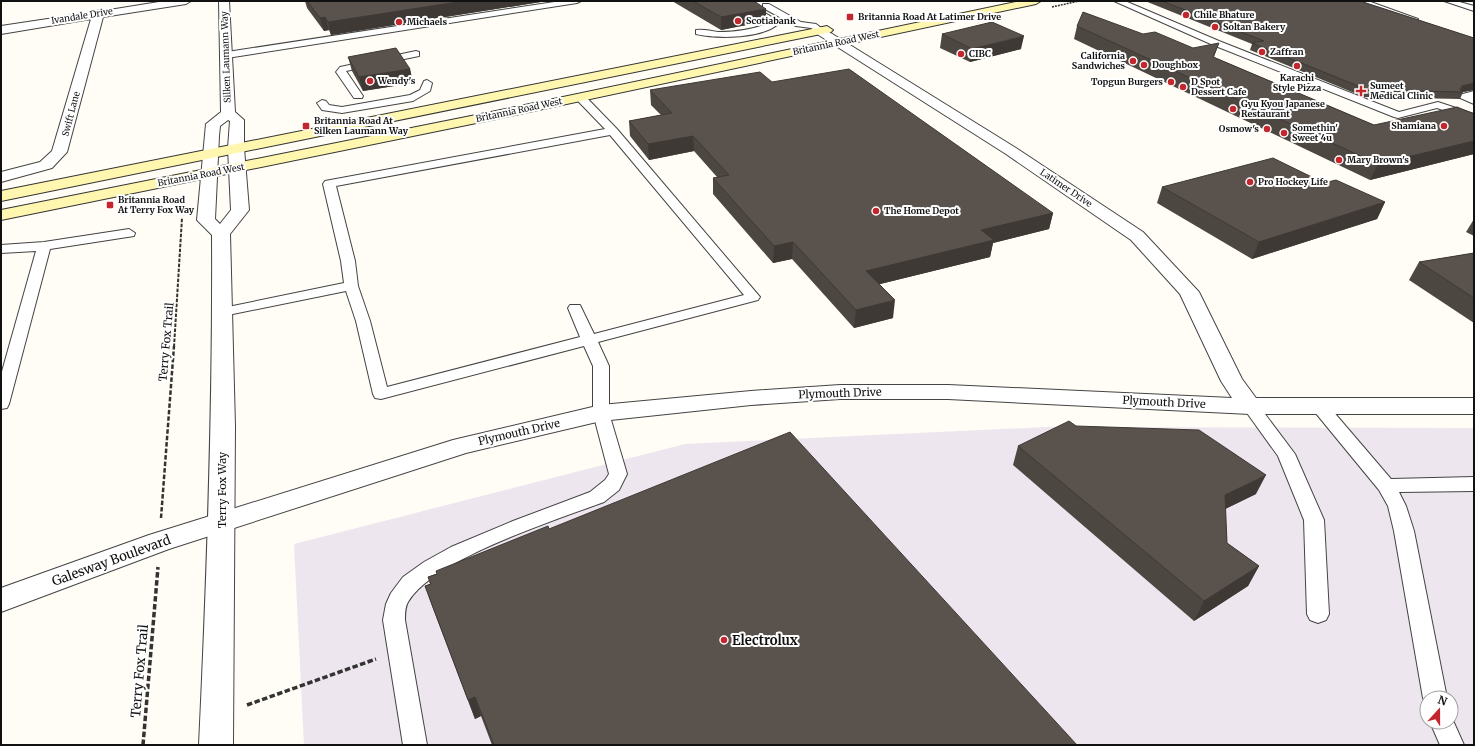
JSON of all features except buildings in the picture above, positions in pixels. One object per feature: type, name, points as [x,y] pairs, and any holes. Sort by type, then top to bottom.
[{"type":"main road","name":"Britannia Road West","points":[[1,215],[580,97],[837,35],[1036,1]]},
{"type":"main road","name":"Britannia Road West","points":[[1,196],[817,28]]},
{"type":"street","name":"Ivandale Drive","points":[[1,30],[99,13],[186,1]]},
{"type":"street","name":"Silken Laumann Way","points":[[224,1],[228,112],[237,120],[236,148]]},
{"type":"street","name":"Swift Lane","points":[[1,177],[46,165],[59,152],[99,13]]},
{"type":"street","name":"Latimer Drive","points":[[817,28],[837,35],[1137,236],[1189,292],[1232,381],[1250,406]]},
{"type":"street","name":"Silken Laumann Way","points":[[210,173],[209,153],[213,124],[228,112]]},
{"type":"street","points":[[210,173],[206,220],[221,234],[240,210],[236,148]]},
{"type":"street","name":"Terry Fox Way","points":[[216,730],[222,522],[223,312],[221,234]]},
{"type":"street","name":"Plymouth Drive","points":[[222,522],[462,446],[601,413],[751,398],[840,392],[948,392],[1250,406],[1474,406]]},
{"type":"street","name":"Galesway Boulevard","points":[[1,600],[159,542],[222,522]]},
{"type":"lane","points":[[227,55],[577,1]]},
{"type":"lane","points":[[756,1],[799,24],[817,28]]},
{"type":"lane","points":[[1118,1],[1216,43],[1398,115],[1438,105],[1474,118]]},
{"type":"lane","points":[[1360,1],[1420,21]]},
{"type":"lane","points":[[1448,1],[1474,9]]},
{"type":"lane","points":[[699,32],[712,35],[726,35],[763,28],[776,22],[762,13],[738,2]]},
{"type":"lane","points":[[782,4],[812,22],[817,28]]},
{"type":"lane","points":[[746,9],[762,13]]},
{"type":"lane","points":[[358,96],[341,72],[343,68],[416,54]]},
{"type":"lane","points":[[322,103],[326,108],[342,110],[413,98],[425,91],[427,83]]},
{"type":"lane","points":[[1474,94],[1463,97],[1474,101]]},
{"type":"lane","points":[[580,97],[613,131],[754,296],[381,394],[363,321],[351,286],[348,261],[329,184],[613,131]]},
{"type":"lane","points":[[1,249],[44,246],[129,232]]},
{"type":"lane","points":[[1,404],[44,246]]},
{"type":"lane","points":[[223,312],[351,286]]},
{"type":"lane","points":[[415,745],[394,620],[397,599],[410,583],[433,566],[470,547],[597,497],[612,485],[618,474],[601,413],[601,366],[575,308]]},
{"type":"lane","points":[[1250,406],[1286,454],[1314,520],[1318,614]]},
{"type":"lane","points":[[1320,407],[1386,486],[1397,506],[1404,531],[1434,690]]},
{"type":"lane","points":[[1386,486],[1474,484]]},
{"type":"lane","points":[[1445,730],[1452,745]]},
{"type":"path","name":"Terry Fox Trail","points":[[162,496],[180,274],[183,208],[179,200],[170,197]]},
{"type":"path","name":"Terry Fox Trail","points":[[143,745],[157,575]]},
{"type":"path","points":[[216,730],[400,651]]},
{"type":"shaded area","points":[[1046,427],[1474,428],[1474,745],[304,745],[294,544],[685,444]]},
{"type":"place","name":"Chile Bhature","points":[[1186,15]]},
{"type":"place","name":"Britannia Road At Latimer Drive","points":[[850,17]]},
{"type":"place","name":"Scotiabank","points":[[738,21]]},
{"type":"place","name":"Michaels","points":[[399,22]]},
{"type":"place","name":"Soltan Bakery","points":[[1215,27]]},
{"type":"place","name":"Zaffran","points":[[1262,52]]},
{"type":"place","name":"CIBC","points":[[961,54]]},
{"type":"place","name":"California Sandwiches","points":[[1133,61]]},
{"type":"place","name":"Doughbox","points":[[1144,65]]},
{"type":"place","name":"Karachi Style Pizza","points":[[1297,66]]},
{"type":"place","name":"Wendy's","points":[[370,81]]},
{"type":"place","name":"Topgun Burgers","points":[[1171,82]]},
{"type":"place","name":"D Spot Dessert Cafe","points":[[1183,87]]},
{"type":"place","name":"Sumeet Medical Clinic","points":[[1361,91]]},
{"type":"place","name":"Gyu Kyou Japanese Restaurant","points":[[1233,109]]},
{"type":"place","name":"Britannia Road At Silken Laumann Way","points":[[306,126]]},
{"type":"place","name":"Shamiana","points":[[1444,126]]},
{"type":"place","name":"Osmow's","points":[[1267,129]]},
{"type":"place","name":"Somethin' Sweet 4u","points":[[1284,133]]},
{"type":"place","name":"Mary Brown's","points":[[1339,160]]},
{"type":"place","name":"Pro Hockey Life","points":[[1250,182]]},
{"type":"place","name":"Britannia Road At Terry Fox Way","points":[[110,205]]},
{"type":"place","name":"The Home Depot","points":[[876,211]]},
{"type":"place","name":"Electrolux","points":[[724,640]]}]
